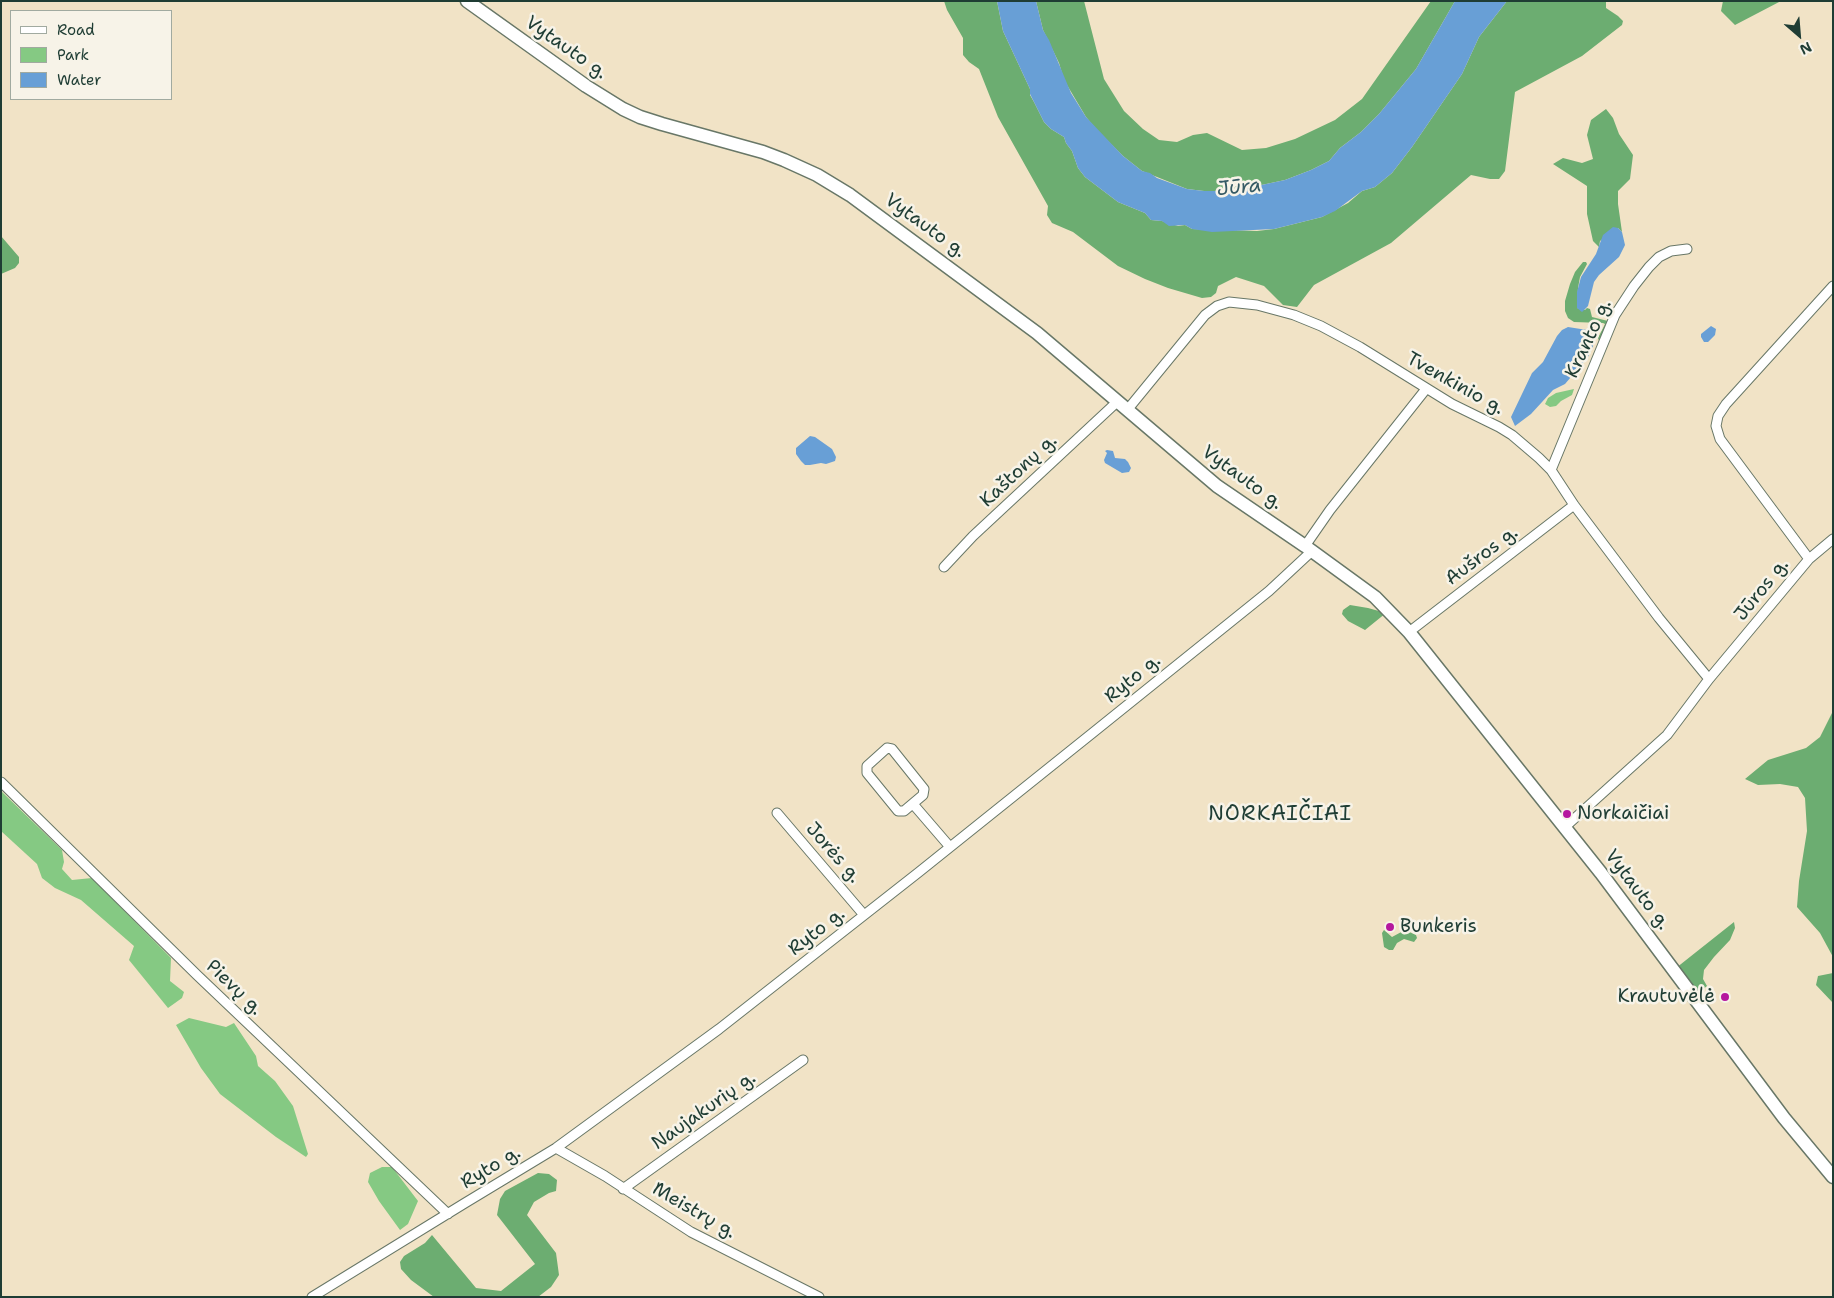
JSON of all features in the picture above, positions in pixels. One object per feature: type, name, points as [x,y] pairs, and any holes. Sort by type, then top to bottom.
[{"type":"main road","name":"Vytauto g.","points":[[467,1],[586,86],[623,109],[662,124],[763,152],[798,166],[834,184],[1037,333],[1217,486],[1309,548],[1375,597],[1409,632],[1565,827],[1784,1118],[1833,1177]]},
{"type":"street","name":"Kranto g.","points":[[1551,470],[1615,315],[1644,274],[1659,257],[1670,250],[1687,249]]},
{"type":"street","name":"Jūros g.","points":[[1565,827],[1659,744],[1809,559],[1720,440],[1716,426],[1718,416],[1726,404],[1833,286]]},
{"type":"street","name":"Tvenkinio g.","points":[[1123,405],[1205,315],[1217,306],[1229,302],[1258,305],[1294,315],[1321,326],[1360,347],[1452,404],[1512,435],[1539,458],[1551,470],[1574,505],[1659,618],[1709,680]]},
{"type":"street","name":"Ryto g.","points":[[312,1297],[556,1148],[719,1029],[950,847],[1269,591],[1309,548],[1335,504],[1426,389]]},
{"type":"street","name":"Kaštonų g.","points":[[944,567],[973,536],[1045,467],[1123,405]]},
{"type":"street","name":"Aušros g.","points":[[1409,632],[1574,505]]},
{"type":"street","points":[[1809,559],[1833,539]]},
{"type":"street","points":[[887,748],[892,749],[924,789],[923,795],[913,804],[904,811],[898,811],[867,773],[867,766],[887,748]]},
{"type":"street","name":"Pievų g.","points":[[1,782],[197,975],[448,1214]]},
{"type":"street","points":[[913,804],[950,847]]},
{"type":"street","name":"Jorės g.","points":[[777,813],[864,915]]},
{"type":"street","name":"Naujakurių g.","points":[[623,1189],[803,1060]]},
{"type":"street","name":"Meistrų g.","points":[[556,1148],[691,1232],[819,1297]]},
{"type":"green space","points":[[944,1],[997,1],[1003,31],[1030,89],[1030,95],[1044,122],[1064,137],[1072,151],[1078,168],[1085,177],[1118,202],[1145,213],[1151,220],[1178,226],[1185,225],[1192,229],[1257,231],[1274,229],[1322,217],[1348,203],[1362,191],[1375,187],[1392,173],[1462,74],[1479,37],[1507,1],[1606,1],[1606,8],[1623,21],[1622,25],[1582,56],[1515,92],[1505,171],[1499,179],[1471,175],[1391,243],[1314,285],[1297,307],[1283,305],[1264,286],[1236,277],[1218,286],[1216,293],[1211,297],[1202,298],[1168,288],[1118,266],[1073,232],[1052,223],[1047,215],[1048,206],[998,117],[979,69],[963,55],[963,38]]},
{"type":"green space","points":[[1036,1],[1084,1],[1104,79],[1124,111],[1143,129],[1159,140],[1177,142],[1193,135],[1207,133],[1242,150],[1266,148],[1295,139],[1335,120],[1362,99],[1431,1],[1455,1],[1416,69],[1379,114],[1361,132],[1340,148],[1329,161],[1285,180],[1226,191],[1204,191],[1187,189],[1142,171],[1123,156],[1095,128],[1086,117],[1064,80],[1059,63],[1043,30]]},
{"type":"green space","points":[[1723,1],[1781,1],[1735,25],[1721,11]]},
{"type":"green space","points":[[1606,109],[1633,155],[1630,179],[1618,191],[1622,232],[1618,228],[1600,241],[1599,247],[1593,241],[1587,214],[1587,186],[1553,164],[1563,158],[1582,163],[1593,159],[1587,135],[1591,120]]},
{"type":"green space","points":[[1,236],[19,257],[19,263],[15,268],[1,274]]},
{"type":"green space","points":[[1583,262],[1587,264],[1580,277],[1577,308],[1590,309],[1592,317],[1608,321],[1599,341],[1598,338],[1605,324],[1574,322],[1568,318],[1565,311],[1565,301],[1570,284],[1575,272]]},
{"type":"green space","points":[[1574,389],[1572,395],[1556,406],[1550,407],[1545,404],[1548,398],[1556,393]]},
{"type":"green space","points":[[1350,605],[1386,613],[1365,630],[1348,621],[1342,614],[1343,610]]},
{"type":"green space","points":[[1833,711],[1833,957],[1820,933],[1797,907],[1807,831],[1805,798],[1798,787],[1780,784],[1758,785],[1745,779],[1768,760],[1806,748],[1820,737]]},
{"type":"green space","points":[[1,791],[62,850],[64,862],[62,869],[72,880],[92,878],[171,958],[170,981],[184,992],[182,998],[168,1008],[129,960],[134,946],[81,900],[55,888],[42,878],[37,864],[1,831]]},
{"type":"green space","points":[[1734,922],[1735,928],[1730,940],[1704,970],[1703,979],[1707,986],[1696,995],[1676,968]]},
{"type":"green space","points":[[1384,930],[1392,937],[1405,930],[1416,935],[1417,938],[1414,942],[1404,939],[1397,943],[1393,950],[1389,950],[1384,947],[1382,933]]},
{"type":"green space","points":[[1833,973],[1833,1003],[1816,985],[1818,976]]},
{"type":"green space","points":[[189,1018],[226,1027],[234,1023],[256,1056],[258,1066],[275,1081],[293,1106],[308,1154],[306,1157],[276,1137],[220,1094],[201,1068],[176,1025]]},
{"type":"green space","points":[[382,1167],[392,1167],[418,1201],[408,1224],[400,1230],[368,1182],[370,1173]]},
{"type":"green space","points":[[538,1173],[549,1174],[557,1180],[556,1191],[534,1202],[527,1215],[556,1253],[559,1275],[551,1287],[538,1297],[434,1297],[411,1280],[401,1269],[400,1262],[404,1256],[425,1243],[432,1235],[476,1288],[501,1291],[535,1264],[497,1215],[500,1199],[505,1191]]},
{"type":"water","points":[[997,1],[1036,1],[1043,30],[1071,93],[1086,117],[1123,156],[1142,171],[1187,189],[1226,191],[1285,180],[1329,161],[1340,148],[1361,132],[1379,114],[1416,69],[1455,1],[1507,1],[1479,37],[1462,74],[1412,147],[1392,173],[1375,187],[1362,191],[1335,211],[1322,217],[1274,229],[1212,232],[1192,229],[1185,225],[1169,226],[1162,221],[1151,220],[1145,213],[1118,202],[1085,177],[1078,168],[1072,151],[1064,137],[1044,122],[1030,94],[1030,89],[1003,31]]},
{"type":"water","points":[[1613,227],[1618,228],[1622,232],[1625,245],[1619,257],[1594,282],[1588,306],[1582,312],[1577,308],[1577,292],[1581,277],[1596,254],[1603,235]]},
{"type":"water","points":[[1711,326],[1716,329],[1715,335],[1708,342],[1704,342],[1701,334]]},
{"type":"water","points":[[1568,327],[1587,330],[1591,333],[1593,346],[1588,357],[1565,384],[1553,390],[1531,414],[1515,426],[1511,417],[1532,373],[1543,362],[1557,336]]},
{"type":"water","points":[[810,436],[815,437],[832,449],[836,457],[835,461],[826,464],[805,465],[801,461],[796,454],[796,448]]},
{"type":"water","points":[[1105,451],[1113,451],[1115,458],[1125,459],[1128,462],[1131,468],[1129,472],[1122,473],[1105,463],[1104,460],[1107,453]]},
{"type":"place","name":"Norkaičiai","points":[[1567,814]]},
{"type":"place","name":"Bunkeris","points":[[1390,927]]},
{"type":"place","name":"Krautuvėlė","points":[[1725,997]]},
{"type":"district","name":"NORKAIČIAI","points":[[1280,815]]},
{"type":"water label","name":"Jūra","points":[[1239,188]]}]
